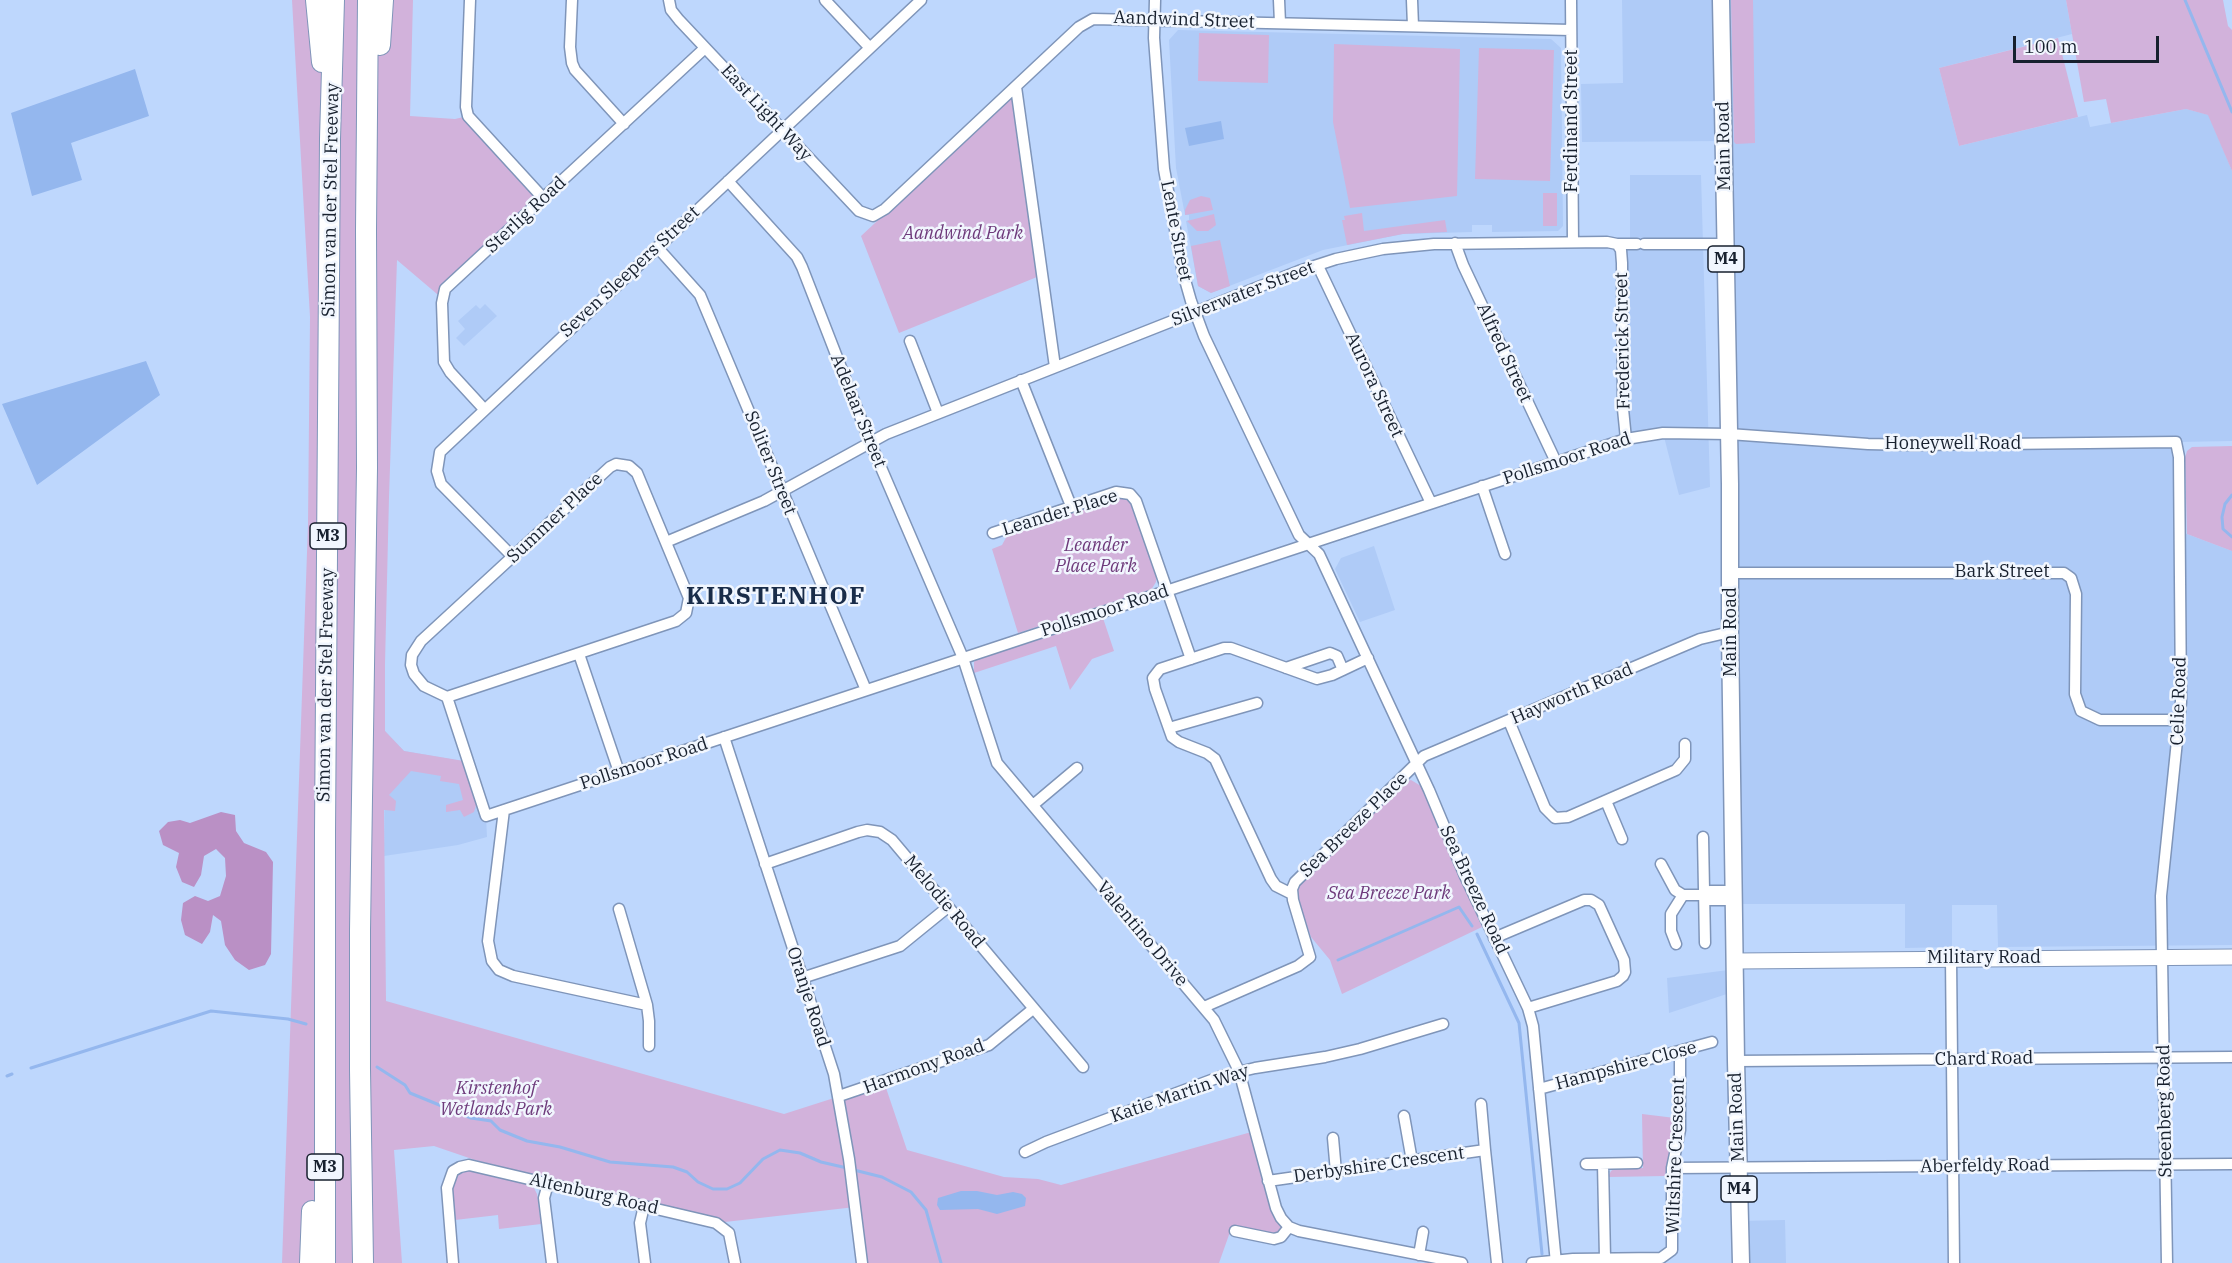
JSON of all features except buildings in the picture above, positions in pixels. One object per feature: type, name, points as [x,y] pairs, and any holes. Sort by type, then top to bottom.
[{"type":"highway","points":[[316,0],[330,139]]},
{"type":"highway","name":"Simon van der Stel Freeway","points":[[325,1263],[324,1072],[330,139],[334,0]]},
{"type":"highway","name":"Simon van der Stel Freeway","points":[[363,1263],[360,930],[367,468],[368,0]]},
{"type":"highway","points":[[367,156],[374,128],[383,0]]},
{"type":"highway","points":[[310,1263],[317,1108],[319,1083],[324,1072]]},
{"type":"main road","name":"Main Road","points":[[1721,0],[1729,434],[1736,1061],[1741,1263]]},
{"type":"main road","name":"Military Road","points":[[1736,961],[2232,957]]},
{"type":"street","points":[[470,0],[466,107],[468,116],[543,199]]},
{"type":"street","points":[[572,0],[570,47],[572,63],[575,70],[624,124]]},
{"type":"street","name":"East Light Way","points":[[669,0],[671,10],[705,48],[859,211],[873,216]]},
{"type":"street","points":[[825,0],[870,48]]},
{"type":"street","name":"Seven Sleepers Street","points":[[513,557],[438,479],[440,452],[921,0]]},
{"type":"street","name":"Lente Street","points":[[1155,0],[1159,111],[1166,184],[1183,273],[1195,312],[1213,355],[1284,505],[1306,544]]},
{"type":"street","points":[[1279,0],[1280,23]]},
{"type":"street","points":[[1412,0],[1413,26]]},
{"type":"street","name":"Ferdinand Street","points":[[1571,0],[1573,242]]},
{"type":"street","name":"Aandwind Street","points":[[873,216],[885,209],[1085,23],[1100,18],[1571,30]]},
{"type":"street","name":"Sterlig Road","points":[[484,409],[450,372],[444,362],[443,294],[445,289],[705,48]]},
{"type":"street","points":[[1016,87],[1055,367]]},
{"type":"street","name":"Adelaar Street","points":[[728,180],[797,257],[870,442],[963,658]]},
{"type":"street","name":"Silverwater Street","points":[[666,542],[782,492],[886,434],[1318,266],[1383,249],[1455,243],[1726,244]]},
{"type":"street","name":"Alfred Street","points":[[1455,243],[1463,265],[1556,462]]},
{"type":"street","name":"Frederick Street","points":[[1617,244],[1621,250],[1622,263],[1623,409],[1626,439]]},
{"type":"street","name":"Soliter Street","points":[[657,247],[700,295],[866,690]]},
{"type":"street","name":"Aurora Street","points":[[1318,266],[1431,503]]},
{"type":"street","points":[[910,341],[938,413]]},
{"type":"street","points":[[1022,380],[1071,506]]},
{"type":"street","name":"Pollsmoor Road","points":[[447,697],[486,816],[1626,439],[1663,433],[1729,434]]},
{"type":"street","name":"Honeywell Road","points":[[1729,434],[1912,445],[2176,442]]},
{"type":"street","name":"Celie Road","points":[[2163,959],[2161,896],[2181,702],[2179,457],[2176,442]]},
{"type":"street","name":"Summer Place","points":[[616,464],[629,466],[637,473],[689,603],[686,613],[676,621],[447,697],[424,686],[414,674],[411,665],[414,650],[513,557],[610,467],[616,464]]},
{"type":"street","points":[[1482,486],[1505,554]]},
{"type":"street","name":"Leander Place","points":[[993,533],[1116,492],[1130,494],[1136,501],[1167,591]]},
{"type":"street","name":"Sea Breeze Road","points":[[1306,544],[1319,554],[1416,763],[1465,876],[1528,1008],[1533,1026],[1556,1262]]},
{"type":"street","name":"Bark Street","points":[[1730,573],[2064,573],[2071,578],[2076,594],[2075,694],[2080,711],[2100,720],[2180,720]]},
{"type":"street","points":[[1167,591],[1191,659]]},
{"type":"street","name":"Hayworth Road","points":[[1416,763],[1424,756],[1700,639],[1730,632]]},
{"type":"street","points":[[1292,894],[1276,886],[1271,879],[1215,759],[1207,753],[1176,740],[1169,728],[1155,689],[1154,678],[1160,669],[1227,647],[1317,679],[1368,658]]},
{"type":"street","points":[[1286,668],[1330,652],[1337,656],[1343,670]]},
{"type":"street","points":[[579,654],[619,772]]},
{"type":"street","name":"Valentino Drive","points":[[963,658],[997,763],[1214,1020],[1239,1071],[1276,1208],[1289,1227]]},
{"type":"street","points":[[1169,728],[1257,703]]},
{"type":"street","points":[[1509,721],[1549,813],[1555,818],[1566,818],[1676,770],[1685,759],[1685,744]]},
{"type":"street","name":"Oranje Road","points":[[724,738],[834,1074],[850,1163],[862,1263]]},
{"type":"street","name":"Sea Breeze Place","points":[[1204,1007],[1298,966],[1310,957],[1292,894],[1295,882],[1416,763]]},
{"type":"street","points":[[1033,805],[1077,768]]},
{"type":"street","points":[[1606,801],[1622,839]]},
{"type":"street","points":[[504,810],[488,941],[492,961],[499,970],[513,976],[646,1005]]},
{"type":"street","name":"Melodie Road","points":[[765,864],[858,832],[874,830],[892,840],[1083,1067]]},
{"type":"street","points":[[1703,837],[1705,943]]},
{"type":"street","points":[[1661,864],[1675,890],[1683,895],[1705,895],[1710,900],[1735,896]]},
{"type":"street","points":[[1676,944],[1671,931],[1671,914],[1683,895]]},
{"type":"street","points":[[1494,938],[1584,900],[1592,900],[1599,905],[1624,960],[1623,976],[1617,981],[1528,1008]]},
{"type":"street","points":[[802,978],[900,946],[948,907]]},
{"type":"street","points":[[619,909],[646,1005],[649,1021],[649,1046]]},
{"type":"street","points":[[1951,958],[1954,1263]]},
{"type":"street","name":"Steenberg Road","points":[[2163,959],[2167,1263]]},
{"type":"street","name":"Harmony Road","points":[[839,1096],[989,1045],[1033,1009]]},
{"type":"street","name":"Katie Martin Way","points":[[1025,1152],[1046,1142],[1239,1071],[1360,1049],[1443,1024]]},
{"type":"street","name":"Hampshire Close","points":[[1539,1089],[1712,1042]]},
{"type":"street","name":"Wiltshire Crescent","points":[[1556,1262],[1605,1258],[1661,1258],[1667,1256],[1672,1250],[1672,1168],[1680,1130],[1680,1051]]},
{"type":"street","name":"Chard Road","points":[[1736,1061],[2232,1057]]},
{"type":"street","points":[[1481,1104],[1485,1150]]},
{"type":"street","points":[[1404,1116],[1412,1161]]},
{"type":"street","points":[[1333,1138],[1336,1172]]},
{"type":"street","name":"Derbyshire Crescent","points":[[1268,1181],[1485,1150],[1497,1263]]},
{"type":"street","points":[[1586,1164],[1637,1163]]},
{"type":"street","points":[[1603,1164],[1605,1258]]},
{"type":"street","name":"Aberfeldy Road","points":[[1672,1168],[2232,1164]]},
{"type":"street","name":"Altenburg Road","points":[[453,1263],[447,1188],[453,1171],[469,1165],[716,1223],[726,1229],[732,1239],[735,1263]]},
{"type":"street","points":[[548,1184],[544,1198],[552,1263]]},
{"type":"street","points":[[644,1206],[640,1223],[645,1263]]},
{"type":"street","points":[[1235,1231],[1274,1239],[1281,1237],[1289,1227],[1419,1256],[1462,1263]]},
{"type":"street","points":[[1419,1256],[1423,1232]]},
{"type":"street","points":[[1532,1263],[1556,1262]]},
{"type":"shaded area","points":[[1622,0],[2066,0],[2072,34],[1939,68],[1959,146],[2087,115],[2090,127],[2186,109],[2209,115],[2232,171],[2232,441],[2177,442],[2179,531],[2232,551],[2232,945],[1998,947],[1997,905],[1952,905],[1952,947],[1905,948],[1905,904],[1735,904],[1724,141],[1582,142],[1581,84],[1623,83]]},
{"type":"shaded area","points":[[1178,30],[1551,39],[1561,48],[1563,226],[1558,231],[1492,232],[1492,225],[1472,225],[1472,232],[1403,234],[1323,250],[1211,293],[1198,286],[1186,221],[1189,220],[1189,215],[1185,215],[1176,168],[1169,40]]},
{"type":"shaded area","points":[[135,69],[149,116],[71,143],[82,180],[32,196],[11,113]]},
{"type":"shaded area","points":[[1221,121],[1224,139],[1189,146],[1185,128]]},
{"type":"shaded area","points":[[1630,175],[1701,175],[1710,487],[1679,495],[1663,433],[1626,439],[1621,250],[1630,245]]},
{"type":"shaded area","points":[[485,304],[497,316],[464,346],[456,338],[465,329],[458,321],[476,305],[480,309]]},
{"type":"shaded area","points":[[146,361],[160,395],[37,485],[2,404]]},
{"type":"shaded area","points":[[1374,546],[1395,610],[1360,622],[1335,569],[1341,558]]},
{"type":"shaded area","points":[[385,731],[404,751],[468,762],[486,816],[487,837],[458,845],[384,856]]},
{"type":"shaded area","points":[[221,812],[235,815],[236,831],[244,843],[266,852],[273,862],[271,954],[265,965],[249,970],[235,960],[225,945],[221,921],[213,915],[210,932],[202,944],[185,935],[181,920],[183,903],[195,896],[208,901],[220,896],[226,876],[225,858],[216,849],[204,856],[201,875],[194,887],[182,882],[176,867],[179,853],[163,845],[159,831],[168,822],[180,820],[190,823]]},
{"type":"shaded area","points":[[1736,969],[1736,991],[1669,1013],[1667,978]]},
{"type":"shaded area","points":[[961,1191],[997,1195],[1013,1192],[1022,1194],[1026,1198],[1025,1206],[997,1214],[978,1209],[940,1210],[937,1205],[938,1198]]},
{"type":"shaded area","points":[[1785,1220],[1786,1263],[1741,1263],[1740,1221]]},
{"type":"green space","name":"Kirstenhof Wetlands Park","points":[[292,0],[413,0],[410,116],[455,119],[468,116],[544,199],[443,294],[437,294],[397,260],[389,497],[385,731],[404,751],[464,761],[477,802],[474,812],[464,817],[460,810],[446,812],[446,805],[463,800],[459,784],[440,781],[441,776],[411,771],[389,795],[396,801],[395,811],[384,810],[386,1001],[784,1114],[884,1082],[907,1150],[1004,1177],[1038,1179],[1061,1185],[1255,1131],[1276,1208],[1289,1227],[1281,1237],[1230,1232],[1219,1263],[862,1263],[855,1207],[725,1222],[475,1160],[434,1146],[394,1150],[402,1263],[282,1263],[308,524],[310,317]]},
{"type":"green space","points":[[1731,0],[1753,0],[1755,143],[1736,144],[1734,142]]},
{"type":"green space","points":[[2066,0],[2223,0],[2228,26],[2232,30],[2232,171],[2208,115],[2186,109],[2111,123],[2106,99],[2084,102]]},
{"type":"green space","points":[[1199,33],[1269,35],[1268,83],[1198,81]]},
{"type":"green space","points":[[2058,38],[2078,117],[1959,146],[1939,68]]},
{"type":"green space","points":[[1334,44],[1460,49],[1457,196],[1350,208],[1333,122]]},
{"type":"green space","points":[[1479,48],[1554,50],[1550,181],[1475,179]]},
{"type":"green space","name":"Aandwind Park","points":[[1013,95],[1037,277],[899,333],[861,236]]},
{"type":"green space","points":[[1543,193],[1557,193],[1557,226],[1543,226]]},
{"type":"green space","points":[[1201,196],[1210,198],[1213,210],[1185,215],[1190,200]]},
{"type":"green space","points":[[1362,213],[1364,231],[1445,220],[1447,232],[1403,234],[1347,245],[1342,220],[1345,220],[1344,216]]},
{"type":"green space","points":[[1214,214],[1216,225],[1208,231],[1197,231],[1187,221]]},
{"type":"green space","points":[[1220,240],[1230,286],[1211,293],[1198,286],[1191,246]]},
{"type":"green space","points":[[2232,446],[2232,551],[2187,534],[2185,458],[2187,451],[2192,447]]},
{"type":"green space","name":"Leander Place Park","points":[[1115,497],[1125,497],[1133,504],[1156,574],[1156,582],[1151,590],[1018,633],[992,549],[1002,545],[1008,534]]},
{"type":"green space","points":[[1102,615],[1114,651],[1092,659],[1070,690],[1056,646],[974,673],[974,662],[980,656]]},
{"type":"green space","name":"Sea Breeze Park","points":[[1411,780],[1421,786],[1482,927],[1342,994],[1330,960],[1311,937],[1297,897],[1298,887],[1402,783]]},
{"type":"green space","points":[[1642,1114],[1675,1118],[1665,1176],[1608,1177],[1616,1168],[1643,1168]]},
{"type":"green space","points":[[469,1170],[528,1184],[534,1188],[541,1224],[499,1229],[498,1215],[455,1220],[452,1187],[456,1176]]},
{"type":"waterway","points":[[2185,0],[2232,112]]},
{"type":"waterway","points":[[2232,495],[2225,504],[2222,517],[2223,529],[2232,537]]},
{"type":"waterway","points":[[1338,960],[1459,907],[1472,926]]},
{"type":"waterway","points":[[1477,934],[1519,1023],[1542,1254]]},
{"type":"waterway","points":[[31,1068],[211,1011],[288,1019],[306,1024]]},
{"type":"waterway","points":[[377,1067],[405,1085],[410,1093],[471,1118],[491,1121],[500,1130],[527,1141],[560,1147],[610,1162],[673,1167],[687,1172],[698,1182],[713,1189],[727,1189],[740,1183],[763,1159],[780,1150],[800,1153],[821,1162],[847,1168]]},
{"type":"waterway","points":[[7,1076],[12,1074]]},
{"type":"waterway","points":[[854,1170],[882,1177],[911,1192],[926,1210],[941,1263]]},
{"type":"district","name":"KIRSTENHOF","points":[[776,597]]}]
